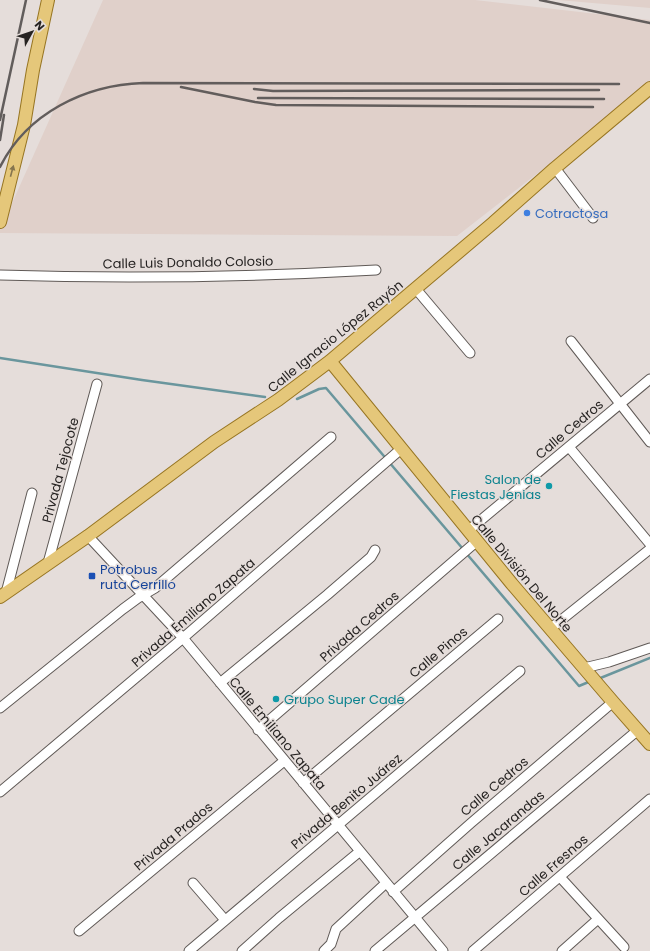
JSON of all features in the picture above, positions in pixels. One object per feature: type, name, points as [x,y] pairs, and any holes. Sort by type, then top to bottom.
[{"type":"main road","points":[[0,222],[24,125],[33,70],[48,0]]},
{"type":"main road","name":"Calle Ignacio López Rayón","points":[[3,595],[88,536],[214,442],[278,400],[330,362],[650,88]]},
{"type":"main road","name":"Calle División Del Norte","points":[[330,362],[398,452],[469,530],[474,543],[650,744]]},
{"type":"street","points":[[555,168],[593,218]]},
{"type":"street","name":"Calle Luis Donaldo Colosio","points":[[0,275],[257,275],[376,270]]},
{"type":"street","points":[[416,289],[470,353]]},
{"type":"street","points":[[571,341],[650,442]]},
{"type":"street","name":"Calle Cedros","points":[[469,530],[650,379]]},
{"type":"street","name":"Privada Tejocote","points":[[48,563],[97,384]]},
{"type":"street","points":[[0,708],[123,609],[164,581],[331,437]]},
{"type":"street","points":[[569,447],[650,544]]},
{"type":"street","name":"Privada Emiliano Zapata","points":[[0,792],[183,638],[398,452]]},
{"type":"street","points":[[3,595],[32,493]]},
{"type":"street","name":"Calle Emiliano Zapata","points":[[88,536],[183,638],[359,852],[443,951]]},
{"type":"street","name":"Privada Cedros","points":[[258,730],[474,543]]},
{"type":"street","points":[[550,629],[650,549]]},
{"type":"street","points":[[220,683],[327,595],[371,557],[375,550]]},
{"type":"street","name":"Calle Pinos","points":[[303,783],[498,619]]},
{"type":"street","points":[[590,676],[609,662],[650,648]]},
{"type":"street","name":"Privada Benito Juárez","points":[[189,951],[520,671]]},
{"type":"street","name":"Calle Cedros","points":[[393,892],[471,823],[613,702]]},
{"type":"street","name":"Calle Jacarandas","points":[[375,951],[638,730]]},
{"type":"street","name":"Privada Prados","points":[[79,931],[284,761]]},
{"type":"street","name":"Calle Fresnos","points":[[473,951],[650,799]]},
{"type":"street","points":[[242,951],[279,918],[359,852]]},
{"type":"street","points":[[560,877],[624,947]]},
{"type":"street","points":[[193,883],[225,920]]},
{"type":"street","points":[[324,951],[331,944],[336,929],[386,883]]},
{"type":"street","points":[[562,951],[598,919]]},
{"type":"shaded area","points":[[103,0],[475,0],[650,20],[650,86],[457,236],[0,233],[0,230]]},
{"type":"shaded area","points":[[558,0],[650,0],[650,8]]},
{"type":"waterway","points":[[0,358],[265,397]]},
{"type":"waterway","points":[[297,399],[319,389],[326,388],[463,549]]},
{"type":"waterway","points":[[466,553],[579,686],[591,681]]},
{"type":"waterway","points":[[598,679],[650,658]]},
{"type":"railway","points":[[0,120],[26,0]]},
{"type":"railway","points":[[540,0],[650,23]]},
{"type":"railway","points":[[0,167],[12,148],[26,131],[42,117],[79,96],[100,89],[121,85],[143,83],[619,84]]},
{"type":"railway","points":[[181,87],[276,105],[593,107]]},
{"type":"railway","points":[[254,89],[273,91],[599,90]]},
{"type":"railway","points":[[258,98],[604,99]]},
{"type":"railway","points":[[0,140],[4,115]]},
{"type":"place","name":"Cotractosa","points":[[527,213]]},
{"type":"place","name":"Salon de Fiestas Jenias","points":[[549,486]]},
{"type":"place","name":"Potrobus ruta Cerrillo","points":[[92,576]]},
{"type":"place","name":"Grupo Super Cade","points":[[276,699]]}]
